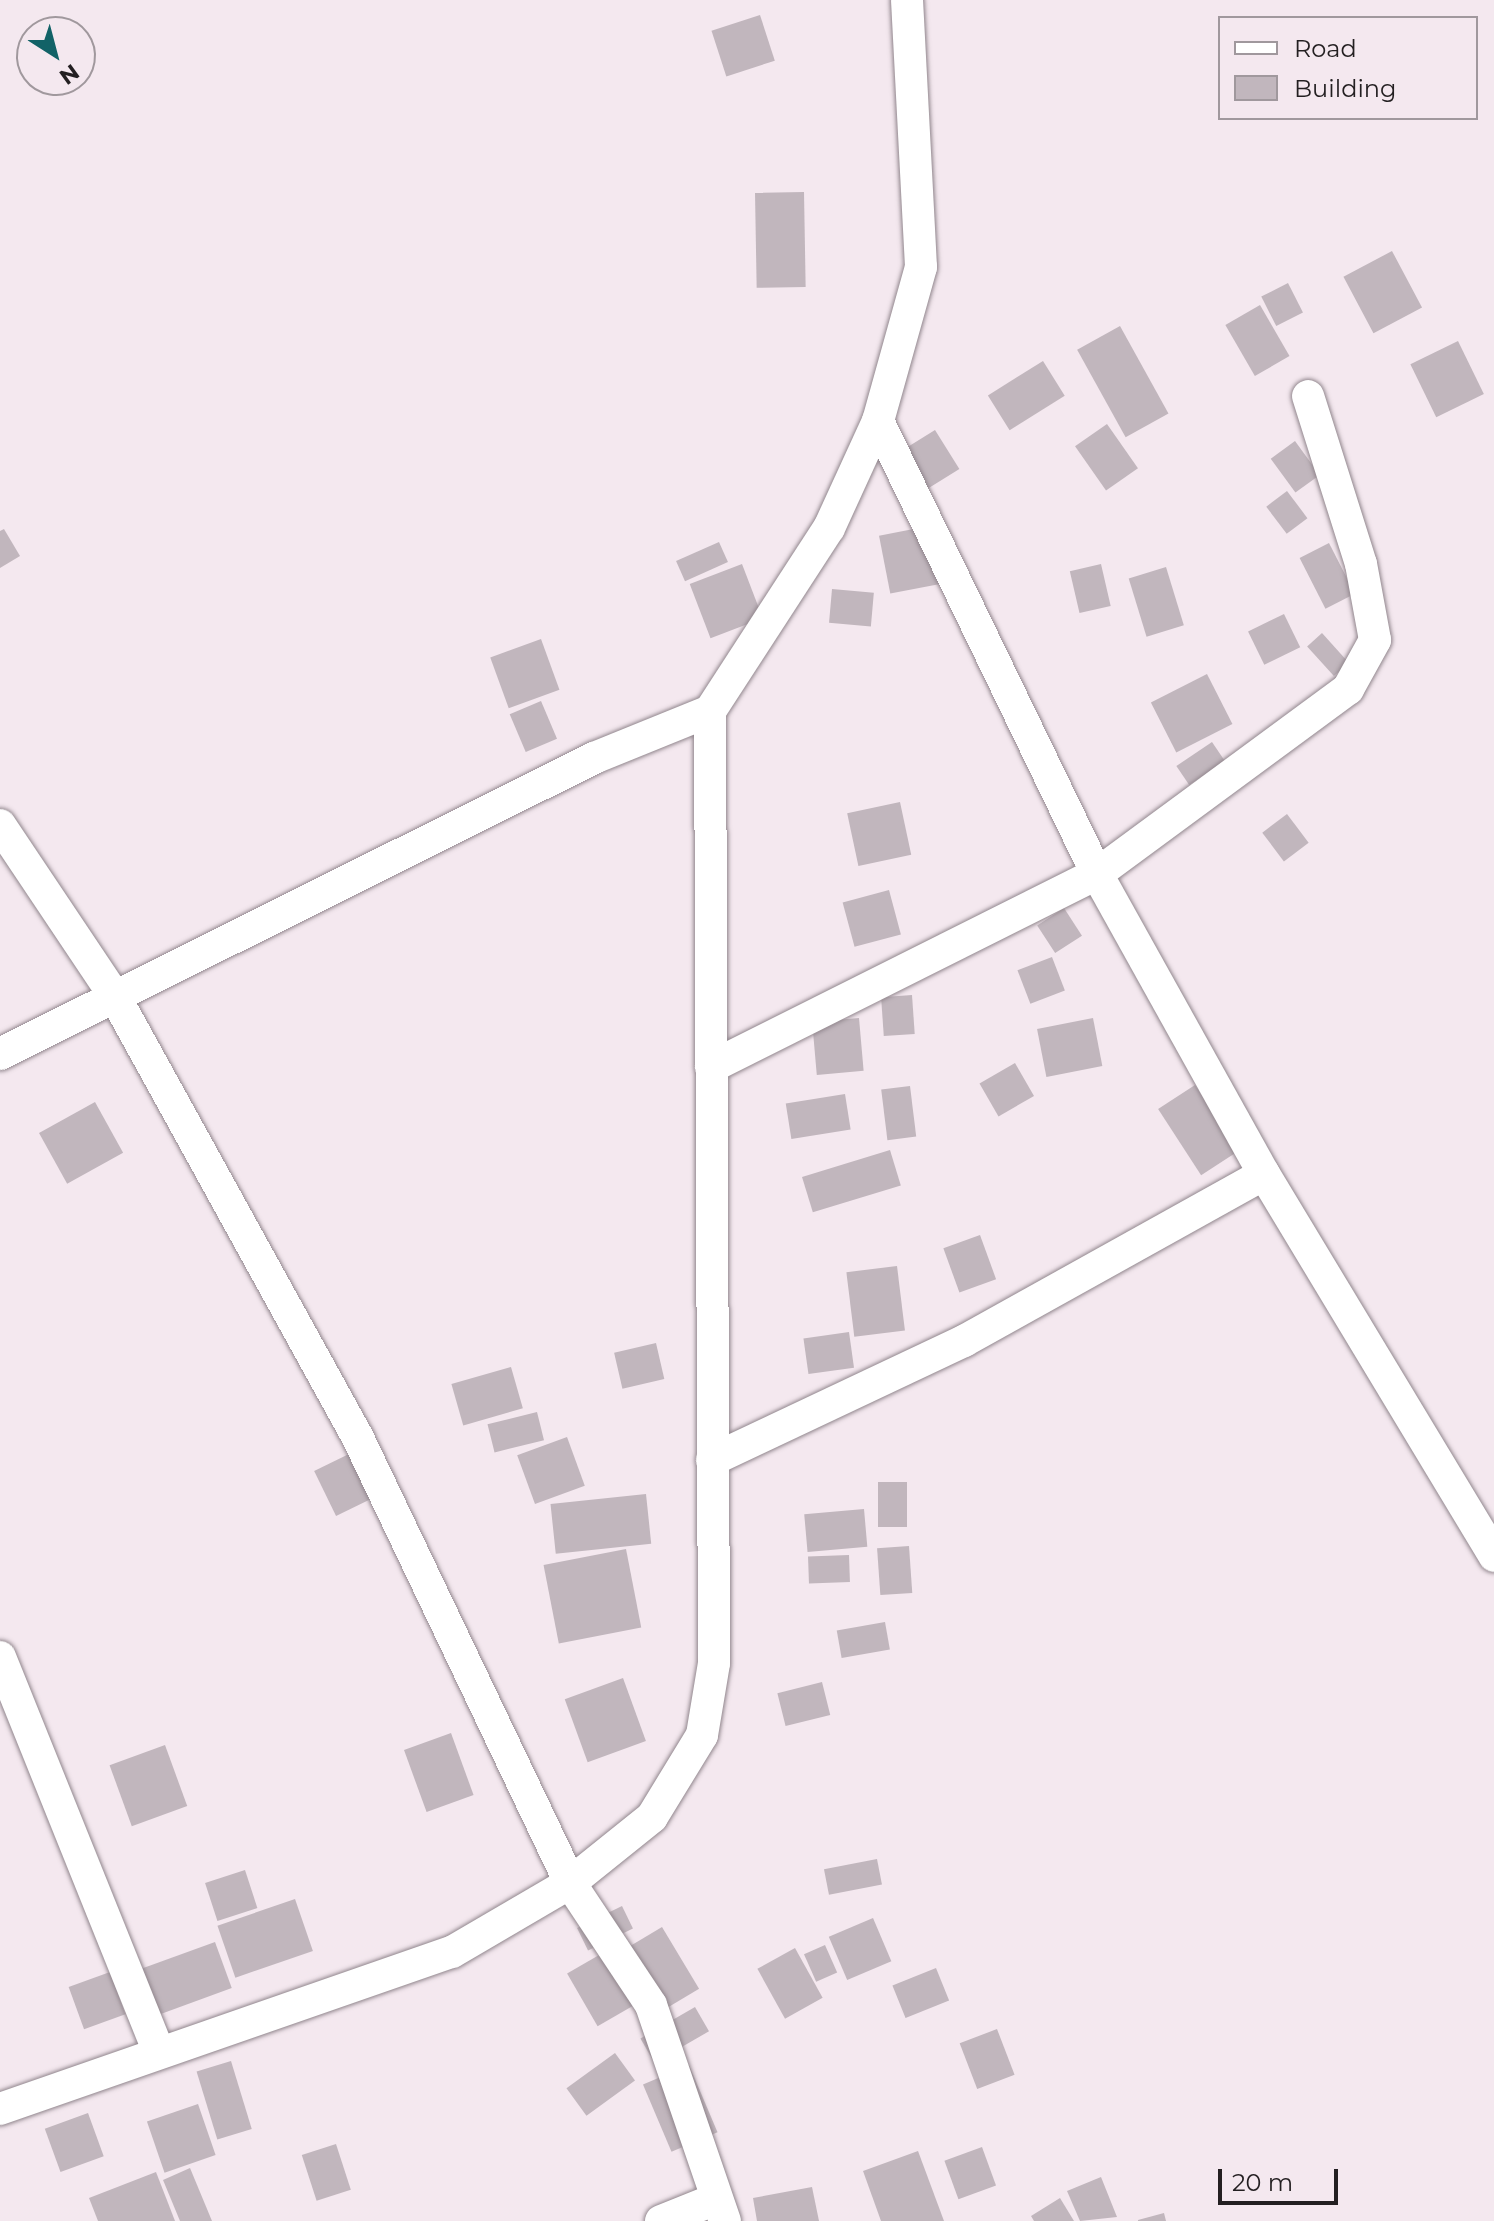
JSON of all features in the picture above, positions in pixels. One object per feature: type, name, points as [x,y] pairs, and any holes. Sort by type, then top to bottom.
[{"type":"street","points":[[0,2109],[158,2051],[452,1952],[570,1883],[652,1817],[702,1735],[714,1663],[710,711],[829,528],[878,421],[921,267],[907,0]]},
{"type":"street","points":[[711,1067],[1097,874],[1348,689],[1375,640],[1361,564],[1308,396]]},
{"type":"street","points":[[878,421],[1097,874],[1264,1174],[1494,1556]]},
{"type":"street","points":[[0,1054],[594,758],[710,711]]},
{"type":"street","points":[[0,825],[114,995],[358,1438],[570,1883],[651,2005],[720,2210],[661,2221]]},
{"type":"street","points":[[712,1460],[964,1341],[1264,1174]]},
{"type":"street","points":[[0,1657],[158,2051]]},
{"type":"building","points":[[760,15],[775,61],[726,76],[711,31]]},
{"type":"building","points":[[804,192],[806,287],[757,288],[755,193]]},
{"type":"building","points":[[1392,251],[1422,308],[1373,333],[1343,277]]},
{"type":"building","points":[[1288,283],[1303,312],[1276,326],[1261,297]]},
{"type":"building","points":[[1260,305],[1290,356],[1255,376],[1225,325]]},
{"type":"building","points":[[1120,326],[1168,413],[1126,437],[1077,350]]},
{"type":"building","points":[[1458,341],[1484,394],[1436,417],[1410,364]]},
{"type":"building","points":[[1043,361],[1065,396],[1010,430],[988,395]]},
{"type":"building","points":[[1107,424],[1138,468],[1106,491],[1075,446]]},
{"type":"building","points":[[935,430],[959,469],[928,489],[904,450]]},
{"type":"building","points":[[1295,441],[1320,475],[1295,493],[1271,459]]},
{"type":"building","points":[[1287,491],[1307,518],[1287,534],[1266,507]]},
{"type":"building","points":[[934,525],[945,583],[890,594],[879,536]]},
{"type":"building","points":[[4,529],[20,556],[0,568],[0,531]]},
{"type":"building","points":[[719,542],[728,562],[685,581],[676,561]]},
{"type":"building","points":[[1329,543],[1355,594],[1325,609],[1300,558]]},
{"type":"building","points":[[742,564],[763,618],[711,638],[690,584]]},
{"type":"building","points":[[1101,564],[1111,606],[1079,613],[1070,571]]},
{"type":"building","points":[[1166,567],[1184,625],[1147,637],[1129,578]]},
{"type":"building","points":[[832,589],[874,593],[871,627],[829,623]]},
{"type":"building","points":[[1284,614],[1300,647],[1264,665],[1248,632]]},
{"type":"building","points":[[1322,633],[1349,663],[1334,676],[1307,646]]},
{"type":"building","points":[[541,639],[559,690],[509,708],[490,657]]},
{"type":"building","points":[[1207,674],[1232,724],[1176,752],[1151,703]]},
{"type":"building","points":[[541,701],[557,739],[526,752],[510,714]]},
{"type":"building","points":[[1212,742],[1225,761],[1189,785],[1176,766]]},
{"type":"building","points":[[900,802],[911,855],[858,866],[847,813]]},
{"type":"building","points":[[1287,814],[1309,843],[1284,861],[1262,833]]},
{"type":"building","points":[[889,890],[901,934],[855,947],[843,902]]},
{"type":"building","points":[[1064,908],[1082,936],[1055,953],[1037,925]]},
{"type":"building","points":[[1052,957],[1065,991],[1030,1004],[1017,970]]},
{"type":"building","points":[[912,995],[915,1034],[884,1036],[881,997]]},
{"type":"building","points":[[859,1018],[864,1071],[817,1075],[812,1022]]},
{"type":"building","points":[[1093,1018],[1102,1066],[1046,1077],[1037,1029]]},
{"type":"building","points":[[1015,1063],[1034,1096],[998,1116],[979,1084]]},
{"type":"building","points":[[1195,1085],[1238,1151],[1201,1175],[1158,1109]]},
{"type":"building","points":[[910,1086],[916,1137],[887,1140],[881,1090]]},
{"type":"building","points":[[845,1094],[851,1130],[791,1139],[786,1103]]},
{"type":"building","points":[[95,1102],[123,1153],[67,1184],[39,1133]]},
{"type":"building","points":[[890,1150],[901,1185],[813,1212],[802,1177]]},
{"type":"building","points":[[980,1235],[996,1279],[959,1293],[943,1248]]},
{"type":"building","points":[[897,1266],[905,1331],[854,1337],[846,1272]]},
{"type":"building","points":[[849,1332],[854,1368],[808,1374],[803,1338]]},
{"type":"building","points":[[656,1343],[664,1379],[622,1389],[614,1353]]},
{"type":"building","points":[[511,1367],[523,1408],[463,1425],[451,1384]]},
{"type":"building","points":[[537,1412],[544,1440],[495,1452],[488,1424]]},
{"type":"building","points":[[567,1437],[585,1486],[535,1504],[517,1455]]},
{"type":"building","points":[[351,1453],[373,1498],[336,1516],[314,1471]]},
{"type":"building","points":[[878,1482],[907,1482],[907,1527],[878,1527]]},
{"type":"building","points":[[646,1494],[651,1544],[556,1554],[551,1504]]},
{"type":"building","points":[[864,1509],[867,1547],[808,1552],[804,1514]]},
{"type":"building","points":[[909,1546],[912,1593],[880,1595],[877,1548]]},
{"type":"building","points":[[626,1549],[641,1628],[559,1644],[544,1565]]},
{"type":"building","points":[[849,1555],[850,1582],[809,1583],[808,1556]]},
{"type":"building","points":[[885,1622],[890,1650],[842,1658],[837,1631]]},
{"type":"building","points":[[623,1678],[646,1741],[588,1762],[565,1699]]},
{"type":"building","points":[[822,1682],[830,1715],[786,1726],[777,1693]]},
{"type":"building","points":[[451,1733],[474,1795],[427,1812],[404,1750]]},
{"type":"building","points":[[165,1745],[187,1806],[132,1826],[110,1765]]},
{"type":"building","points":[[877,1859],[882,1885],[829,1895],[824,1869]]},
{"type":"building","points":[[245,1870],[257,1908],[217,1921],[205,1883]]},
{"type":"building","points":[[295,1899],[313,1951],[235,1978],[217,1926]]},
{"type":"building","points":[[622,1906],[633,1928],[588,1950],[577,1928]]},
{"type":"building","points":[[873,1918],[891,1961],[847,1980],[829,1937]]},
{"type":"building","points":[[662,1927],[699,1989],[665,2009],[628,1948]]},
{"type":"building","points":[[215,1942],[232,1988],[159,2014],[143,1968]]},
{"type":"building","points":[[825,1945],[837,1972],[816,1982],[804,1954]]},
{"type":"building","points":[[613,1947],[644,2000],[598,2026],[567,1974]]},
{"type":"building","points":[[795,1948],[823,1998],[785,2019],[757,1969]]},
{"type":"building","points":[[936,1968],[949,2000],[906,2018],[892,1986]]},
{"type":"building","points":[[110,1972],[125,2014],[84,2029],[69,1987]]},
{"type":"building","points":[[695,2007],[709,2031],[654,2063],[640,2038]]},
{"type":"building","points":[[997,2029],[1015,2075],[977,2089],[960,2043]]},
{"type":"building","points":[[615,2053],[635,2081],[586,2116],[566,2088]]},
{"type":"building","points":[[231,2061],[252,2129],[217,2139],[197,2072]]},
{"type":"building","points":[[689,2065],[718,2132],[671,2152],[643,2085]]},
{"type":"building","points":[[198,2104],[216,2155],[165,2173],[147,2122]]},
{"type":"building","points":[[88,2113],[104,2156],[61,2172],[45,2129]]},
{"type":"building","points":[[336,2144],[351,2190],[317,2201],[302,2155]]},
{"type":"building","points":[[982,2147],[996,2186],[958,2199],[944,2161]]},
{"type":"building","points":[[918,2151],[944,2221],[881,2221],[863,2171]]},
{"type":"building","points":[[190,2168],[212,2221],[180,2221],[163,2180]]},
{"type":"building","points":[[156,2172],[175,2221],[98,2221],[89,2198]]},
{"type":"building","points":[[1101,2177],[1117,2217],[1080,2221],[1067,2191]]},
{"type":"building","points":[[812,2187],[819,2221],[757,2221],[753,2198]]},
{"type":"building","points":[[1060,2198],[1074,2221],[1034,2221],[1031,2216]]},
{"type":"building","points":[[1164,2213],[1166,2221],[1138,2221],[1138,2220]]}]
